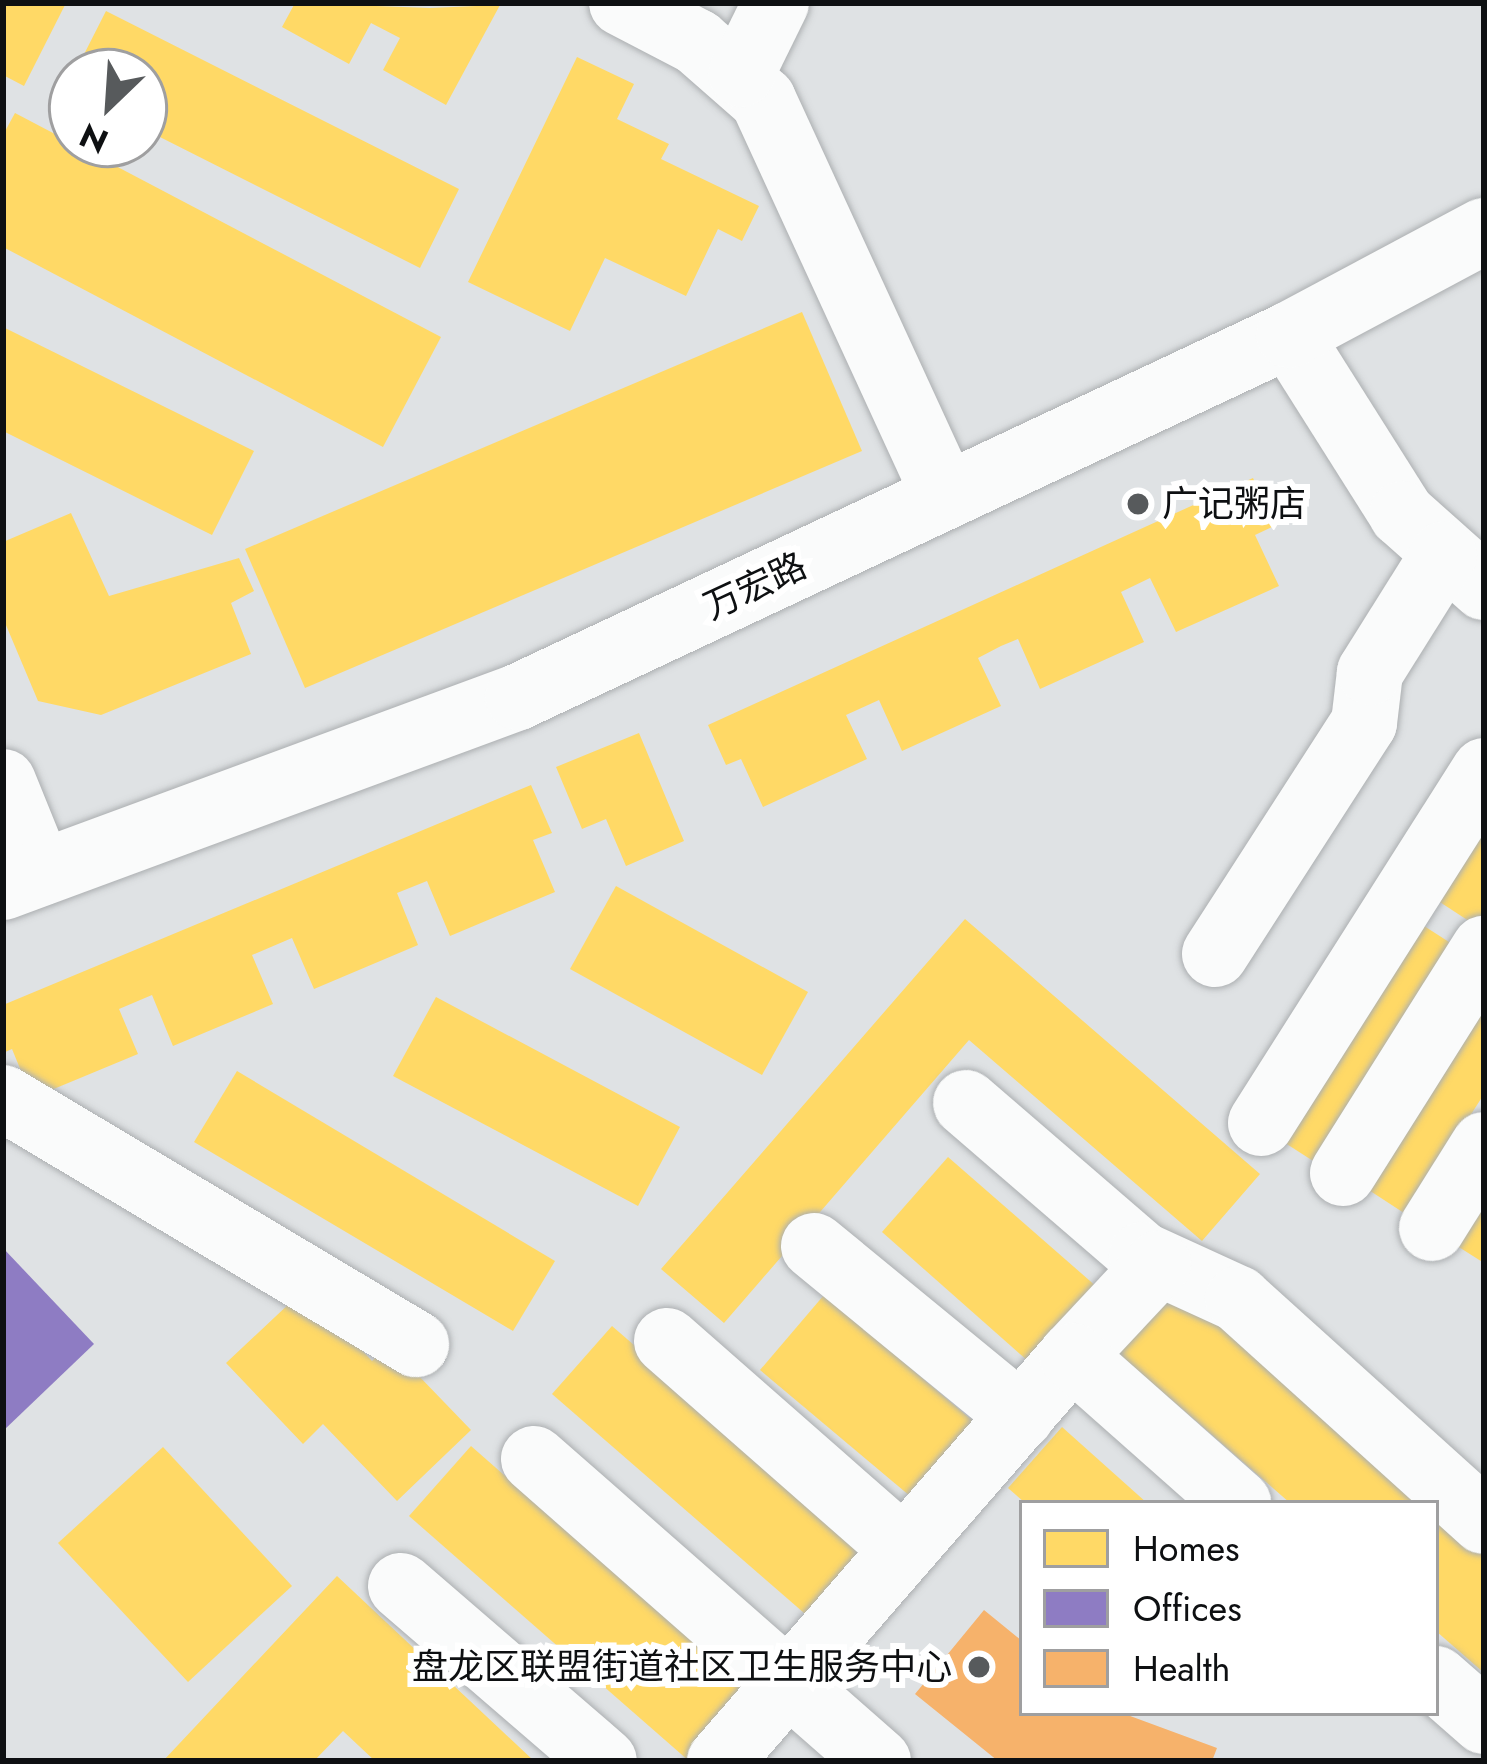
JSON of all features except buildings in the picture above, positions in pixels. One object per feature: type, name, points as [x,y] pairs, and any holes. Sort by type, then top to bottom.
[{"type":"street","points":[[622,3],[741,74],[763,100],[945,496]]},
{"type":"street","points":[[741,74],[776,3]]},
{"type":"street","name":"万宏路","points":[[22,880],[518,697],[1289,335],[1484,232]]},
{"type":"street","points":[[1215,955],[1364,723],[1370,672],[1464,571],[1402,514],[1289,335]]},
{"type":"street","points":[[1261,1123],[1484,771]]},
{"type":"street","points":[[3,782],[22,880]]},
{"type":"street","points":[[1343,1173],[1484,949],[1404,899]]},
{"type":"street","points":[[3,1099],[416,1344]]},
{"type":"street","points":[[966,1103],[1158,1264],[1238,1299],[1484,1521]]},
{"type":"street","points":[[1432,1228],[1484,1145]]},
{"type":"street","points":[[814,1246],[1021,1416]]},
{"type":"street","points":[[720,1761],[1072,1356],[1158,1264]]},
{"type":"street","points":[[667,1342],[904,1549]]},
{"type":"street","points":[[1072,1356],[1235,1500]]},
{"type":"street","points":[[534,1459],[878,1761]]},
{"type":"street","points":[[401,1586],[604,1761]]},
{"type":"street","points":[[1439,1681],[1484,1721]]},
{"type":"place","name":"广记粥店","points":[[1138,504]]},
{"type":"place","name":"盘龙区联盟街道社区卫生服务中心","points":[[979,1667]]}]
